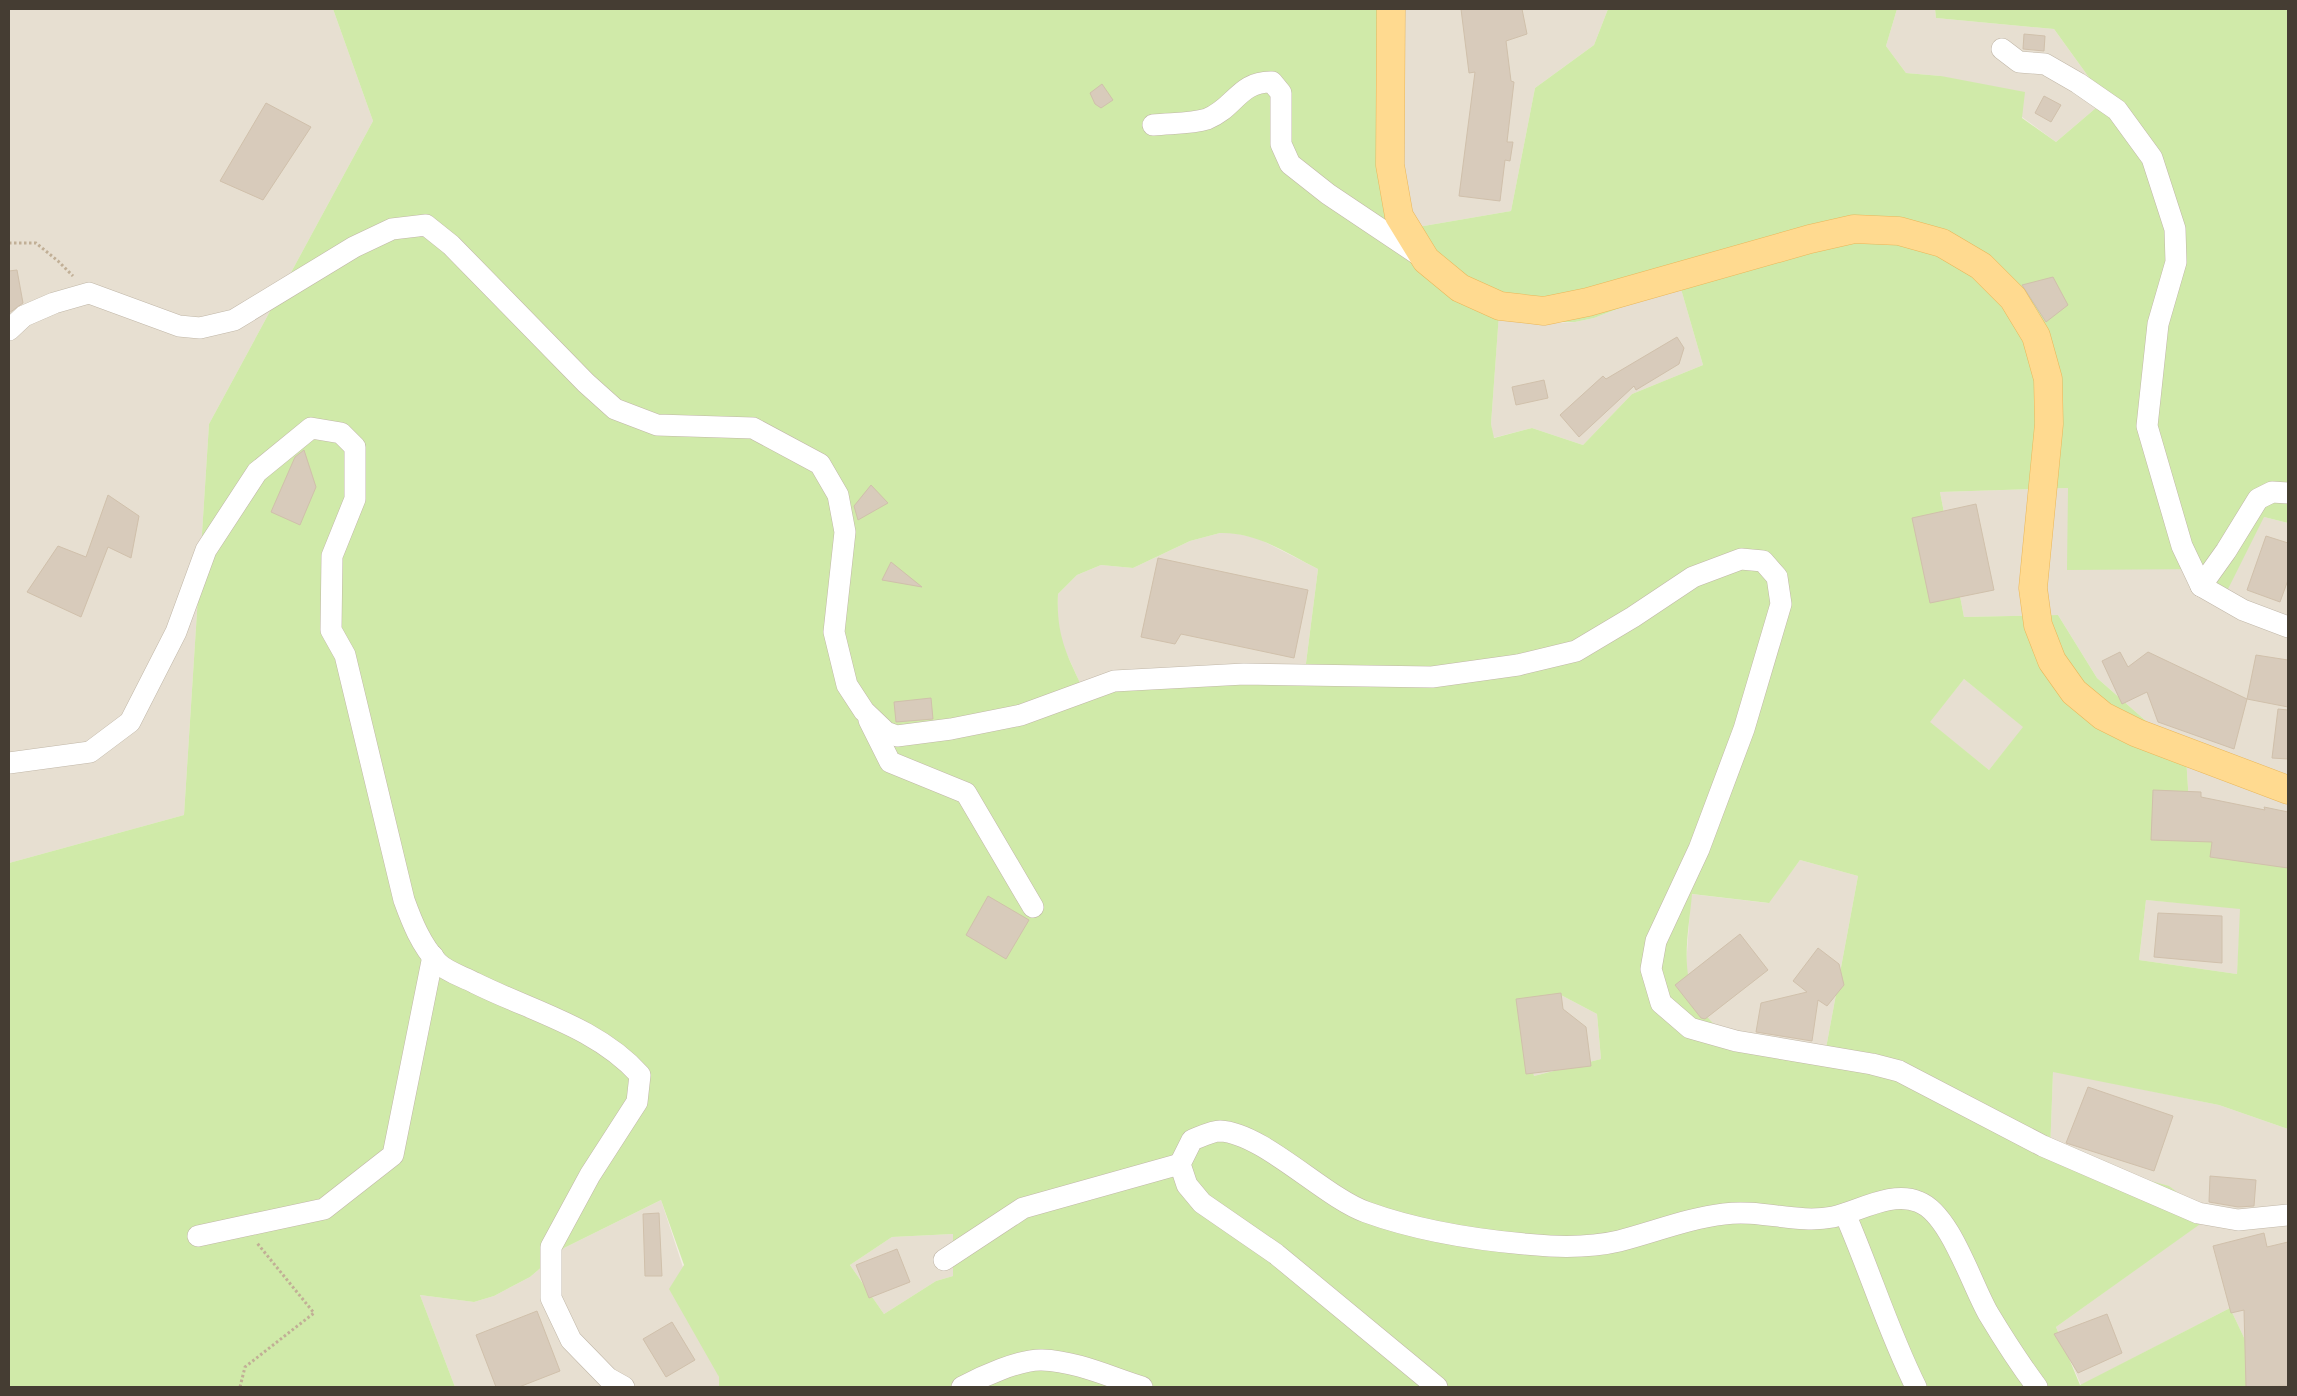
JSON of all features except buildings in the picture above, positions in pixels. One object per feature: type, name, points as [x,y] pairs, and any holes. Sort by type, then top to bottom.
[{"type":"main road","points":[[1391,9],[1390,165],[1399,216],[1426,260],[1460,288],[1500,306],[1544,311],[1588,302],[1810,239],[1854,229],[1899,230],[1942,243],[1981,266],[2013,298],[2036,336],[2048,380],[2050,424],[2033,588],[2038,625],[2052,661],[2074,692],[2103,716],[2137,733],[2288,790]]},
{"type":"street","points":[[2002,49],[2019,62],[2045,64],[2078,83],[2116,110],[2152,158],[2175,229],[2176,262],[2158,324],[2147,426],[2182,546],[2201,586],[2243,610],[2288,627]]},
{"type":"street","points":[[1153,125],[1206,119],[1231,105],[1246,87],[1259,82],[1272,82],[1281,93],[1281,144],[1290,164],[1328,194],[1426,260]]},
{"type":"street","points":[[9,330],[24,316],[54,302],[89,293],[179,326],[200,328],[234,320],[354,247],[392,229],[426,225],[451,245],[586,383],[615,408],[657,425],[754,428],[820,464],[838,495],[845,532],[834,632],[847,685],[864,711],[890,762],[966,793],[1033,907]]},
{"type":"street","points":[[9,763],[90,752],[130,722],[176,632],[206,550],[257,472],[311,428],[341,433],[355,447],[355,499],[332,556],[331,630],[345,655],[356,693],[404,900],[415,930],[439,964],[499,995],[560,1020],[624,1058],[640,1076],[637,1102],[590,1175],[551,1247],[551,1298],[571,1340],[608,1378],[624,1387]]},
{"type":"street","points":[[2201,586],[2226,551],[2258,499],[2272,492],[2288,493]]},
{"type":"street","points":[[864,711],[886,732],[898,736],[914,735],[1021,715],[1114,681],[1244,674],[1432,677],[1518,665],[1576,651],[1633,617],[1693,577],[1740,559],[1763,561],[1777,577],[1781,604],[1744,729],[1699,849],[1656,941],[1651,970],[1661,1003],[1690,1028],[1708,1034],[1736,1041],[1872,1064],[1899,1071],[2043,1146],[2198,1213],[2238,1220],[2288,1215]]},
{"type":"street","points":[[198,1236],[324,1209],[393,1155],[433,956]]},
{"type":"street","points":[[1437,1387],[1276,1254],[1202,1202],[1187,1185],[1180,1164],[1192,1140],[1219,1131],[1250,1139],[1362,1211],[1409,1226],[1552,1246],[1593,1245],[1620,1241],[1636,1235],[1724,1214],[1749,1213],[1815,1219],[1845,1214],[1880,1202],[1911,1199],[1920,1202],[1937,1214],[1987,1310],[2037,1387]]},
{"type":"street","points":[[944,1260],[1023,1208],[1180,1164]]},
{"type":"street","points":[[1845,1214],[1869,1270],[1882,1310],[1916,1387]]},
{"type":"street","points":[[962,1387],[989,1373],[1040,1360],[1069,1363],[1142,1387]]},
{"type":"path","points":[[9,243],[36,242],[58,261],[89,293]]},
{"type":"path","points":[[240,1387],[244,1367],[314,1313],[244,1227]]},
{"type":"shaded area","points":[[9,9],[333,9],[373,121],[209,424],[184,815],[9,863]]},
{"type":"shaded area","points":[[1396,9],[1608,9],[1594,45],[1535,88],[1511,211],[1412,228],[1402,184]]},
{"type":"shaded area","points":[[1897,9],[1935,9],[1936,18],[2054,29],[2093,83],[2097,107],[2056,142],[2022,117],[1941,76],[1906,73],[1886,46]]},
{"type":"shaded area","points":[[1681,289],[1703,365],[1632,394],[1583,445],[1532,428],[1493,438],[1491,424],[1499,313],[1555,323],[1575,322],[1594,318],[1630,304]]},
{"type":"shaded area","points":[[2068,488],[2264,517],[2288,523],[2288,861],[2191,836],[2186,756],[2097,678],[2058,615],[1964,617],[1940,492]]},
{"type":"shaded area","points":[[1220,533],[1233,533],[1257,538],[1318,569],[1305,671],[1084,692],[1061,641],[1057,619],[1058,594],[1077,575],[1101,565],[1133,568],[1190,541]]},
{"type":"shaded area","points":[[1964,679],[2024,727],[1989,770],[1929,722]]},
{"type":"shaded area","points":[[1800,860],[1858,876],[1824,1059],[1714,1024],[1705,1016],[1687,981],[1686,967],[1691,894],[1768,903]]},
{"type":"shaded area","points":[[2146,900],[2241,908],[2237,974],[2139,960]]},
{"type":"shaded area","points":[[1559,994],[1597,1014],[1601,1059],[1534,1076],[1518,1004]]},
{"type":"shaded area","points":[[2053,1071],[2219,1105],[2288,1129],[2288,1387],[2258,1387],[2257,1365],[2230,1308],[2081,1385],[2056,1327],[2209,1217],[2050,1153]]},
{"type":"shaded area","points":[[661,1200],[719,1377],[719,1387],[455,1387],[420,1295],[474,1302],[494,1296],[530,1277],[564,1248]]},
{"type":"shaded area","points":[[953,1234],[953,1276],[936,1281],[884,1314],[850,1265],[892,1237]]},
{"type":"green space","points":[[333,9],[1396,9],[1399,138],[1412,228],[1511,211],[1535,88],[1594,45],[1608,9],[1897,9],[1886,46],[1906,73],[1941,76],[2025,92],[2022,118],[2056,142],[2097,107],[2093,83],[2054,29],[1936,18],[1935,9],[2288,9],[2288,523],[2264,517],[2219,607],[2208,569],[2067,570],[2068,488],[1940,492],[1964,617],[2058,615],[2097,678],[2186,756],[2191,836],[2288,861],[2288,1129],[2219,1105],[2053,1072],[2050,1153],[2169,1186],[2210,1217],[2056,1327],[2080,1385],[2230,1308],[2257,1365],[2258,1387],[719,1387],[719,1377],[669,1289],[684,1265],[661,1200],[564,1248],[530,1277],[494,1296],[474,1302],[420,1295],[455,1387],[9,1387],[9,863],[184,815],[209,424],[373,121]],"holes":[[[1681,289],[1703,365],[1632,394],[1583,445],[1532,428],[1494,438],[1491,424],[1499,314],[1536,322],[1575,322],[1594,318],[1630,304]],[[1220,533],[1246,536],[1259,540],[1283,550],[1318,569],[1305,671],[1084,691],[1068,656],[1061,634],[1058,594],[1077,575],[1101,565],[1133,568],[1190,541]],[[1964,679],[2023,727],[1989,770],[1930,722]],[[1800,860],[1858,876],[1824,1059],[1714,1024],[1702,1010],[1694,995],[1687,963],[1692,894],[1769,903]],[[2146,900],[2240,909],[2237,974],[2139,960]],[[1559,994],[1597,1014],[1601,1059],[1534,1076],[1518,1004]],[[953,1234],[953,1276],[936,1281],[884,1314],[850,1265],[892,1237]]]}]
